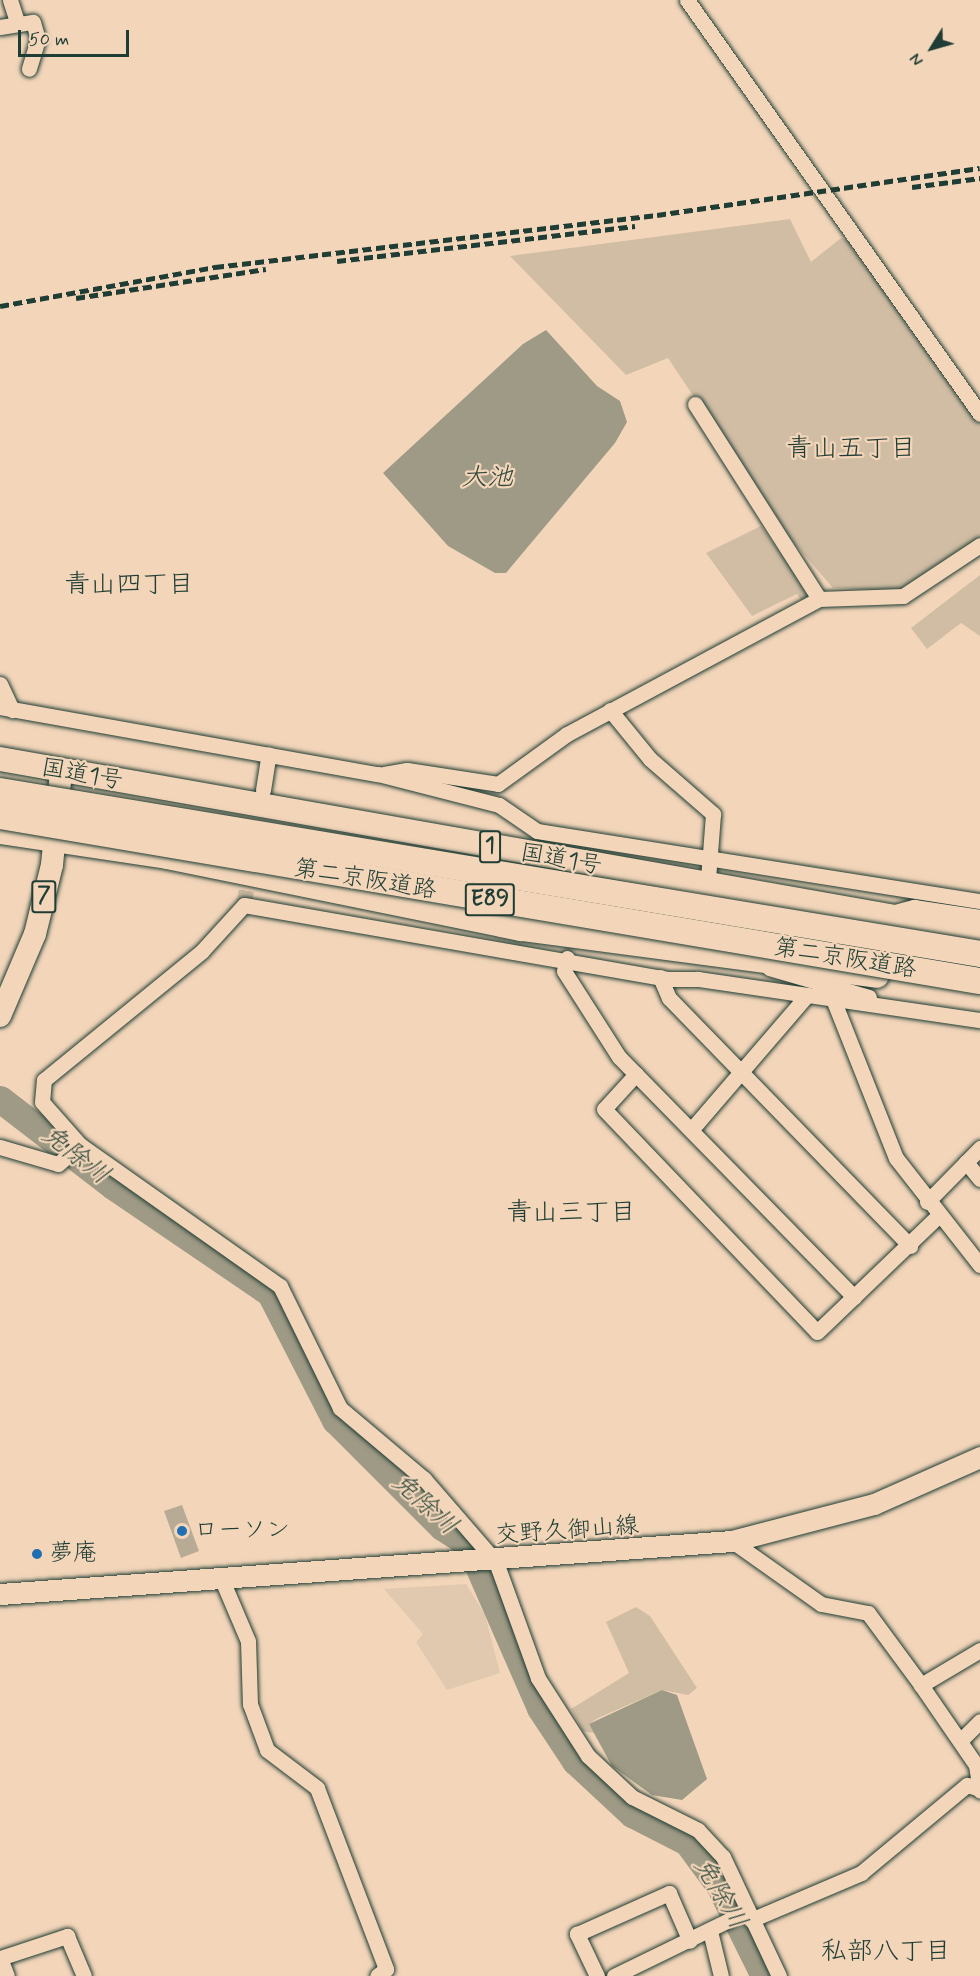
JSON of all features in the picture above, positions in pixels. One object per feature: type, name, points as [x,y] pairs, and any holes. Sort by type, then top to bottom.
[{"type":"highway","name":"国道1号","points":[[0,759],[980,932]]},
{"type":"highway","name":"第二京阪道路","points":[[0,791],[980,954]]},
{"type":"highway","name":"第二京阪道路","points":[[0,816],[980,981]]},
{"type":"highway","points":[[0,832],[54,844],[166,857],[522,929],[743,956],[980,992]]},
{"type":"main road","name":"7","points":[[0,1016],[35,934],[54,844],[61,771]]},
{"type":"main road","name":"交野久御山線","points":[[0,1594],[468,1564],[732,1541],[874,1504],[980,1457]]},
{"type":"street","points":[[10,0],[17,21]]},
{"type":"street","points":[[687,0],[980,414]]},
{"type":"street","points":[[0,27],[17,21],[33,22],[38,29],[29,69]]},
{"type":"street","points":[[695,404],[819,599]]},
{"type":"street","points":[[378,774],[406,770],[498,784],[610,710],[819,599],[903,596],[980,545]]},
{"type":"street","points":[[0,684],[6,709],[378,774],[499,806],[537,831],[980,901]]},
{"type":"street","points":[[610,710],[650,759],[713,814],[712,860],[698,979]]},
{"type":"street","points":[[263,790],[269,754]]},
{"type":"street","points":[[779,1976],[723,1857],[698,1830],[632,1797],[588,1756],[538,1678],[493,1562],[424,1479],[340,1408],[280,1286],[80,1145],[42,1102],[44,1080],[202,951],[244,905],[567,958],[660,977],[698,979],[980,1020]]},
{"type":"street","points":[[880,916],[914,907],[980,917]]},
{"type":"street","points":[[743,956],[793,979],[906,1009]]},
{"type":"street","points":[[567,958],[564,971],[636,1074],[854,1297]]},
{"type":"street","points":[[660,977],[669,998],[910,1246]]},
{"type":"street","points":[[691,1130],[740,1069],[801,1009],[807,995]]},
{"type":"street","points":[[833,999],[884,1135],[927,1202],[980,1265]]},
{"type":"street","points":[[636,1074],[604,1109],[817,1332],[910,1246],[939,1215]]},
{"type":"street","points":[[0,1146],[58,1164],[80,1145]]},
{"type":"street","points":[[927,1202],[980,1148]]},
{"type":"street","points":[[966,1162],[980,1179]]},
{"type":"street","points":[[614,1976],[724,1923],[861,1873],[967,1785],[978,1790],[976,1765],[868,1613],[821,1604],[732,1541]]},
{"type":"street","points":[[222,1580],[248,1641],[250,1704],[267,1750],[317,1788],[386,1969],[377,1976]]},
{"type":"street","points":[[921,1686],[980,1650]]},
{"type":"street","points":[[960,1741],[980,1722]]},
{"type":"street","points":[[597,1976],[577,1934],[669,1893],[690,1941]]},
{"type":"street","points":[[710,1931],[721,1976]]},
{"type":"street","points":[[7,1976],[0,1958],[67,1936],[84,1976]]},
{"type":"shaded area","points":[[790,219],[811,262],[841,238],[853,243],[980,420],[980,537],[898,591],[833,588],[781,528],[668,358],[626,375],[510,256]]},
{"type":"shaded area","points":[[761,526],[810,594],[802,601],[797,594],[752,616],[706,553]]},
{"type":"shaded area","points":[[980,575],[980,636],[961,623],[927,649],[911,628]]},
{"type":"shaded area","points":[[466,1584],[485,1615],[500,1673],[447,1690],[416,1642],[423,1634],[384,1589]]},
{"type":"shaded area","points":[[636,1607],[650,1616],[697,1688],[688,1695],[662,1690],[598,1718],[589,1724],[594,1733],[583,1731],[571,1709],[629,1673],[606,1622]]},
{"type":"water","name":"大池","points":[[546,330],[597,386],[620,401],[627,422],[615,443],[506,573],[495,573],[448,546],[383,473],[523,344]]},
{"type":"water","points":[[662,1690],[677,1695],[707,1779],[682,1800],[652,1795],[612,1766],[589,1724]]},
{"type":"building","name":"ローソン","points":[[182,1505],[199,1551],[181,1558],[164,1511]]},
{"type":"waterway","name":"免除川","points":[[0,1099],[113,1186],[270,1293],[335,1420],[442,1527],[468,1543],[540,1708],[575,1761],[632,1814],[687,1842],[720,1887],[764,1976]]},
{"type":"tunnel","points":[[244,905],[250,867]]},
{"type":"railway","points":[[0,306],[215,267],[657,215],[980,168]]},
{"type":"railway","points":[[912,187],[980,178]]},
{"type":"railway","points":[[337,261],[635,226]]},
{"type":"railway","points":[[76,298],[266,269]]},
{"type":"place","name":"ローソン","points":[[182,1531]]},
{"type":"place","name":"夢庵","points":[[37,1554]]},
{"type":"district","name":"青山五丁目","points":[[851,450]]},
{"type":"district","name":"青山四丁目","points":[[129,586]]},
{"type":"district","name":"青山三丁目","points":[[571,1214]]},
{"type":"district","name":"私部八丁目","points":[[886,1953]]}]
